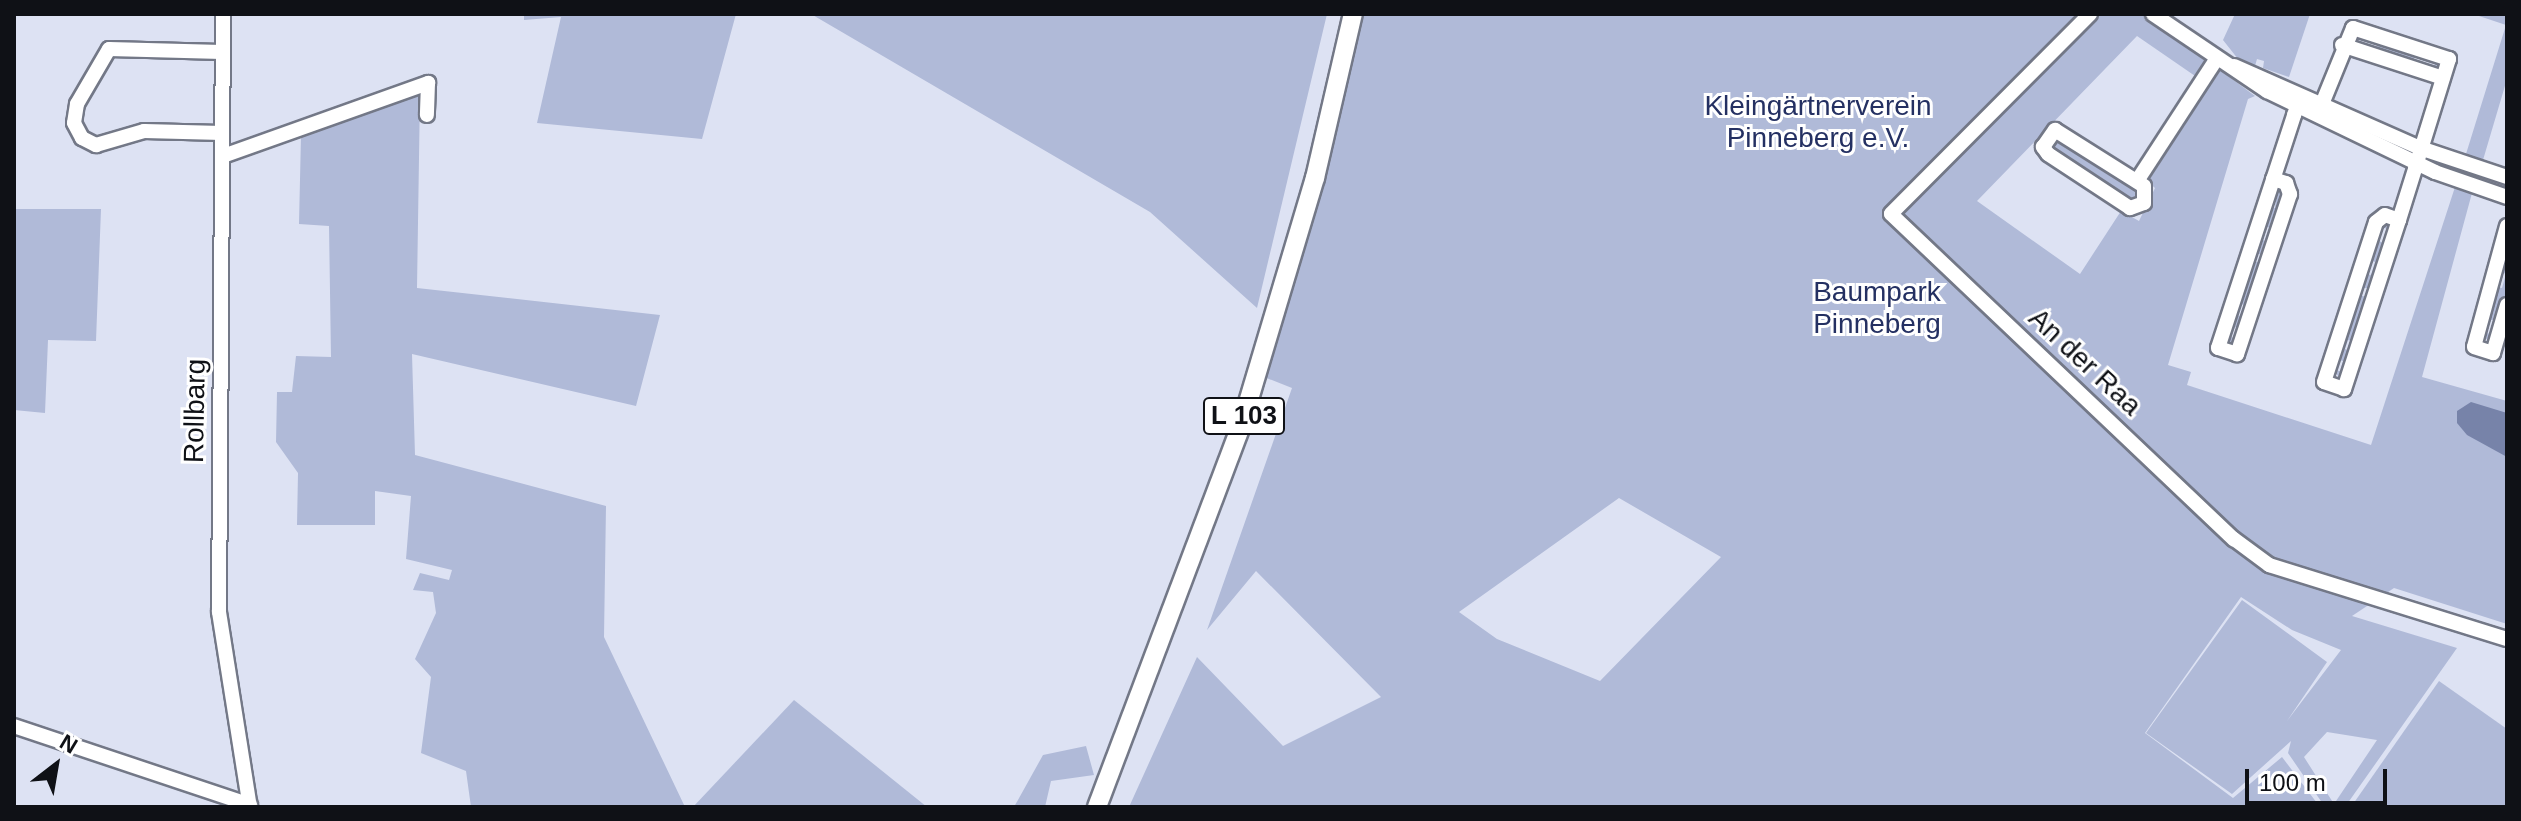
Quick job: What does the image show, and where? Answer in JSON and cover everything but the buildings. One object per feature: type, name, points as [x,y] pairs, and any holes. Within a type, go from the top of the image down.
[{"type":"main road","name":"L 103","points":[[1097,807],[1183,589],[1258,372],[1315,178],[1353,14]]},
{"type":"street","name":"Rollbarg","points":[[223,14],[219,612],[250,806]]},
{"type":"street","name":"An der Raa","points":[[2090,14],[1891,214],[2234,539],[2269,565],[2507,639]]},
{"type":"street","points":[[2153,14],[2216,60],[2507,197]]},
{"type":"street","points":[[2273,179],[2286,183],[2290,194],[2237,354],[2218,348],[2273,179],[2308,105],[2353,28],[2449,59],[2399,220],[2344,389],[2324,382],[2376,222],[2385,215],[2399,220]]},
{"type":"street","points":[[222,52],[109,49],[77,104],[74,123],[82,138],[96,145],[110,145],[144,131],[222,133]]},
{"type":"street","points":[[2137,181],[2216,60]]},
{"type":"street","points":[[223,156],[428,83],[427,115]]},
{"type":"street","points":[[2061,131],[2137,181],[2147,194],[2144,203],[2130,208],[2048,154],[2043,147],[2046,137],[2061,131]]},
{"type":"street","points":[[2418,155],[2507,177]]},
{"type":"street","points":[[2507,226],[2502,260],[2474,347],[2493,353],[2507,305]]},
{"type":"street","points":[[2249,254],[2268,260]]},
{"type":"street","points":[[2355,288],[2374,295]]},
{"type":"street","points":[[14,726],[250,806]]},
{"type":"green space","points":[[524,14],[736,14],[702,139],[537,123],[561,17],[524,20]]},
{"type":"green space","points":[[811,14],[1327,14],[1257,308],[1150,212]]},
{"type":"green space","points":[[1358,14],[2144,14],[2206,58],[2198,78],[2137,36],[1977,201],[2080,274],[2121,211],[2139,221],[2155,188],[2145,179],[2216,67],[2255,96],[2248,99],[2168,365],[2191,372],[2187,385],[2371,445],[2455,187],[2472,193],[2422,377],[2507,401],[2507,624],[2394,588],[2352,616],[2457,648],[2345,807],[2325,807],[2288,753],[2291,741],[2232,794],[2146,733],[2242,600],[2327,662],[2287,721],[2341,650],[2292,630],[2241,597],[2145,733],[2233,798],[2282,757],[2320,807],[1129,807],[1197,657],[1283,746],[1381,697],[1256,571],[1207,630],[1292,388],[1264,377],[1321,182]],"holes":[[[1619,498],[1721,557],[1600,681],[1497,639],[1459,612]],[[2327,732],[2377,740],[2334,804],[2304,757]]]},
{"type":"green space","points":[[2235,14],[2310,14],[2289,77],[2263,68],[2264,61],[2257,59],[2255,66],[2238,59],[2223,40]]},
{"type":"green space","points":[[2473,14],[2507,14],[2507,79],[2483,160],[2466,154],[2506,25]]},
{"type":"green space","points":[[2358,34],[2356,41],[2377,47],[2379,41],[2415,53],[2414,59],[2434,66],[2437,60],[2441,65],[2438,71],[2353,45]]},
{"type":"green space","points":[[420,93],[417,288],[660,315],[636,406],[412,354],[415,455],[606,506],[604,637],[685,807],[471,807],[466,771],[421,753],[431,677],[415,659],[436,613],[433,592],[413,590],[420,573],[449,580],[452,570],[406,559],[411,496],[375,491],[375,525],[297,525],[298,473],[276,442],[277,392],[292,392],[296,356],[331,357],[329,226],[299,224],[301,135]]},
{"type":"green space","points":[[2054,136],[2138,187],[2141,195],[2131,204],[2052,152]]},
{"type":"green space","points":[[2277,187],[2286,190],[2275,229],[2267,227],[2263,240],[2270,243],[2261,255],[2254,251],[2267,206],[2275,208]]},
{"type":"green space","points":[[14,209],[101,209],[96,341],[48,340],[45,413],[14,410]]},
{"type":"green space","points":[[2388,222],[2390,229],[2383,228],[2379,241],[2387,245],[2371,288],[2363,288],[2363,273],[2371,275],[2375,262],[2368,259],[2378,225]]},
{"type":"green space","points":[[2252,260],[2262,264],[2242,329],[2235,327],[2231,337],[2237,339],[2232,343],[2226,339],[2232,314],[2240,316],[2244,305],[2236,302]]},
{"type":"green space","points":[[2507,267],[2507,290],[2499,320],[2490,320],[2487,333],[2493,335],[2485,340],[2494,286],[2502,288],[2506,274],[2500,271]]},
{"type":"green space","points":[[2358,294],[2368,298],[2355,342],[2348,340],[2345,349],[2352,352],[2340,378],[2333,370],[2340,371],[2343,361],[2335,359]]},
{"type":"green space","points":[[2439,681],[2507,729],[2507,807],[2351,807]]},
{"type":"green space","points":[[794,700],[927,807],[693,807]]},
{"type":"green space","points":[[1086,746],[1094,775],[1051,781],[1045,807],[1014,807],[1043,755]]},
{"type":"shaded area","points":[[2471,402],[2507,413],[2507,457],[2467,435],[2457,423],[2457,411]]},
{"type":"park label","name":"Kleingärtnerverein Pinneberg e.V.","points":[[1818,122]]},
{"type":"park label","name":"Baumpark Pinneberg","points":[[1877,308]]}]
